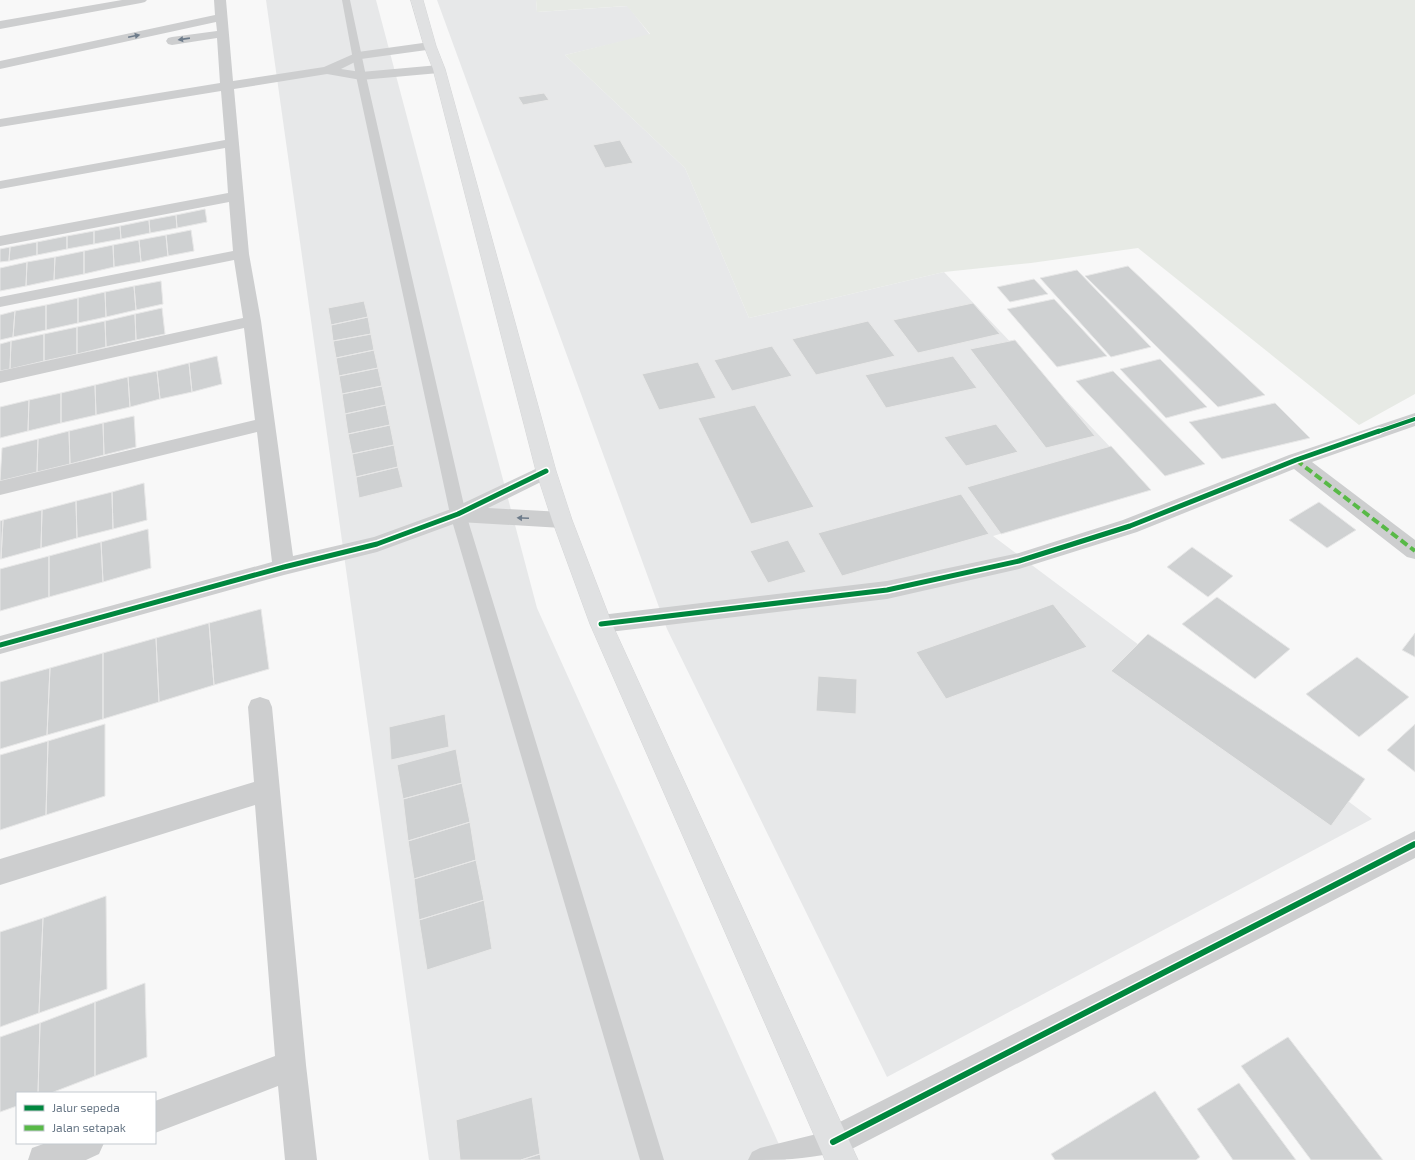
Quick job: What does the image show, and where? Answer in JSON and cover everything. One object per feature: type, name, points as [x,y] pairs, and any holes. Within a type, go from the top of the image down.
[{"type":"main road","points":[[417,0],[430,46],[439,69],[546,471],[562,520],[601,624],[838,1151]]},
{"type":"street","points":[[0,25],[141,0]]},
{"type":"street","points":[[220,0],[241,254],[252,321],[284,567]]},
{"type":"street","points":[[0,65],[221,17]]},
{"type":"street","points":[[0,65],[223,34]]},
{"type":"street","points":[[0,123],[327,70],[358,56],[430,46]]},
{"type":"street","points":[[327,70],[361,76],[439,69]]},
{"type":"street","points":[[0,185],[232,143]]},
{"type":"street","points":[[0,241],[237,196]]},
{"type":"street","points":[[0,302],[241,254]]},
{"type":"street","points":[[0,377],[252,321]]},
{"type":"street","points":[[601,624],[887,590],[1019,561],[1130,526],[1296,460],[1415,420]]},
{"type":"street","points":[[0,488],[265,424]]},
{"type":"street","points":[[1296,460],[1415,551]]},
{"type":"street","points":[[0,645],[284,567],[377,544],[458,514],[546,471]]},
{"type":"street","points":[[458,514],[562,520]]},
{"type":"street","points":[[260,708],[291,1065],[301,1160]]},
{"type":"street","points":[[0,872],[268,790]]},
{"type":"street","points":[[838,1151],[1415,844]]},
{"type":"street","points":[[156,1117],[291,1065]]},
{"type":"street","points":[[44,1160],[85,1144]]},
{"type":"lane","points":[[346,0],[361,76],[458,514],[652,1160]]},
{"type":"lane","points":[[760,1160],[838,1151]]},
{"type":"shaded area","points":[[266,0],[376,0],[537,608],[786,1160],[429,1160]]},
{"type":"shaded area","points":[[437,0],[536,0],[537,12],[628,6],[650,35],[565,55],[685,168],[749,318],[944,272],[1151,490],[993,536],[1372,819],[887,1077],[667,629]]},
{"type":"shaded area","points":[[536,0],[1415,0],[1415,394],[1359,425],[1138,248],[1031,263],[944,272],[749,318],[685,168],[565,55],[650,34],[627,6],[537,12]]},
{"type":"building","points":[[544,93],[549,100],[523,105],[518,97]]},
{"type":"building","points":[[620,140],[633,163],[605,168],[593,145]]},
{"type":"building","points":[[205,209],[207,222],[177,228],[176,215]]},
{"type":"building","points":[[176,215],[177,228],[150,233],[149,220]]},
{"type":"building","points":[[149,220],[150,233],[121,239],[120,226]]},
{"type":"building","points":[[120,226],[121,239],[94,244],[94,231]]},
{"type":"building","points":[[191,230],[194,251],[168,256],[166,235]]},
{"type":"building","points":[[94,231],[94,244],[67,249],[67,236]]},
{"type":"building","points":[[166,235],[168,256],[141,262],[139,240]]},
{"type":"building","points":[[67,236],[67,249],[37,255],[37,242]]},
{"type":"building","points":[[139,240],[141,262],[114,267],[113,245]]},
{"type":"building","points":[[37,242],[37,255],[9,261],[10,247]]},
{"type":"building","points":[[113,245],[114,267],[84,274],[84,251]]},
{"type":"building","points":[[10,247],[9,261],[0,262],[0,249]]},
{"type":"building","points":[[84,251],[84,274],[54,280],[55,257]]},
{"type":"building","points":[[55,257],[54,280],[26,286],[27,262]]},
{"type":"building","points":[[27,262],[26,286],[0,291],[0,268]]},
{"type":"building","points":[[1128,266],[1265,395],[1218,407],[1085,276]]},
{"type":"building","points":[[1077,270],[1151,347],[1111,357],[1040,278]]},
{"type":"building","points":[[1034,279],[1048,294],[1010,302],[997,287]]},
{"type":"building","points":[[161,281],[163,304],[136,310],[134,286]]},
{"type":"building","points":[[134,286],[136,310],[106,317],[105,292]]},
{"type":"building","points":[[105,292],[106,317],[78,323],[78,298]]},
{"type":"building","points":[[78,298],[78,323],[46,330],[46,305]]},
{"type":"building","points":[[1054,299],[1107,356],[1057,367],[1007,309]]},
{"type":"building","points":[[364,301],[368,317],[331,325],[328,308]]},
{"type":"building","points":[[973,303],[1000,334],[918,353],[893,320]]},
{"type":"building","points":[[46,305],[46,330],[13,337],[15,311]]},
{"type":"building","points":[[162,308],[165,334],[136,340],[135,314]]},
{"type":"building","points":[[15,311],[13,337],[0,340],[0,315]]},
{"type":"building","points":[[135,314],[136,340],[106,347],[105,321]]},
{"type":"building","points":[[368,317],[371,334],[333,341],[331,325]]},
{"type":"building","points":[[105,321],[106,347],[77,354],[77,327]]},
{"type":"building","points":[[868,321],[895,356],[816,375],[792,339]]},
{"type":"building","points":[[77,327],[77,354],[44,361],[44,334]]},
{"type":"building","points":[[44,334],[44,361],[10,369],[11,341]]},
{"type":"building","points":[[371,334],[374,350],[336,358],[333,341]]},
{"type":"building","points":[[1015,340],[1095,436],[1046,448],[970,349]]},
{"type":"building","points":[[11,341],[10,369],[0,371],[0,344]]},
{"type":"building","points":[[772,346],[792,376],[732,391],[714,360]]},
{"type":"building","points":[[374,350],[378,368],[339,376],[336,358]]},
{"type":"building","points":[[217,356],[222,384],[192,392],[189,363]]},
{"type":"building","points":[[953,356],[977,388],[886,408],[865,375]]},
{"type":"building","points":[[1160,359],[1207,407],[1166,418],[1120,369]]},
{"type":"building","points":[[698,362],[716,398],[659,410],[642,374]]},
{"type":"building","points":[[189,363],[192,392],[160,399],[157,371]]},
{"type":"building","points":[[378,368],[382,386],[342,394],[339,376]]},
{"type":"building","points":[[157,371],[160,399],[130,407],[128,377]]},
{"type":"building","points":[[1113,371],[1205,464],[1165,476],[1076,381]]},
{"type":"building","points":[[128,377],[130,407],[96,415],[95,385]]},
{"type":"building","points":[[95,385],[96,415],[61,423],[61,393]]},
{"type":"building","points":[[382,386],[386,405],[345,414],[342,394]]},
{"type":"building","points":[[61,393],[61,423],[28,431],[29,400]]},
{"type":"building","points":[[29,400],[28,431],[0,438],[0,407]]},
{"type":"building","points":[[1275,403],[1310,438],[1222,459],[1189,422]]},
{"type":"building","points":[[386,405],[390,425],[348,434],[345,414]]},
{"type":"building","points":[[755,405],[814,507],[751,524],[698,418]]},
{"type":"building","points":[[134,416],[136,447],[104,455],[103,423]]},
{"type":"building","points":[[103,423],[104,455],[70,464],[69,431]]},
{"type":"building","points":[[996,424],[1018,452],[966,466],[944,437]]},
{"type":"building","points":[[390,425],[394,445],[352,454],[348,434]]},
{"type":"building","points":[[69,431],[70,464],[37,472],[38,439]]},
{"type":"building","points":[[38,439],[37,472],[0,481],[2,448]]},
{"type":"building","points":[[394,445],[398,467],[356,477],[352,454]]},
{"type":"building","points":[[1111,446],[1151,490],[1001,534],[967,487]]},
{"type":"building","points":[[398,467],[403,487],[359,498],[356,477]]},
{"type":"building","points":[[144,483],[147,520],[113,529],[112,492]]},
{"type":"building","points":[[112,492],[113,529],[77,538],[76,501]]},
{"type":"building","points":[[961,494],[989,534],[842,576],[818,533]]},
{"type":"building","points":[[76,501],[77,538],[41,548],[42,510]]},
{"type":"building","points":[[1319,502],[1356,530],[1327,548],[1289,520]]},
{"type":"building","points":[[42,510],[41,548],[1,559],[3,520]]},
{"type":"building","points":[[3,520],[1,559],[0,559],[0,521]]},
{"type":"building","points":[[148,529],[151,568],[103,582],[101,542]]},
{"type":"building","points":[[788,540],[806,572],[768,583],[750,551]]},
{"type":"building","points":[[101,542],[103,582],[49,597],[49,556]]},
{"type":"building","points":[[1192,547],[1233,576],[1208,597],[1167,567]]},
{"type":"building","points":[[49,556],[49,597],[0,611],[0,569]]},
{"type":"building","points":[[1217,597],[1290,649],[1255,679],[1182,624]]},
{"type":"building","points":[[1053,604],[1087,647],[946,699],[916,652]]},
{"type":"building","points":[[261,609],[269,669],[214,685],[209,623]]},
{"type":"building","points":[[209,623],[214,685],[159,702],[156,638]]},
{"type":"building","points":[[1415,633],[1415,657],[1402,650]]},
{"type":"building","points":[[1148,634],[1365,779],[1331,826],[1111,671]]},
{"type":"building","points":[[156,638],[159,702],[103,719],[103,653]]},
{"type":"building","points":[[103,653],[103,719],[47,735],[50,668]]},
{"type":"building","points":[[1357,657],[1409,697],[1359,737],[1306,694]]},
{"type":"building","points":[[50,668],[47,735],[0,749],[0,682]]},
{"type":"building","points":[[818,676],[857,679],[856,714],[816,711]]},
{"type":"building","points":[[445,714],[449,747],[391,760],[389,727]]},
{"type":"building","points":[[105,724],[105,796],[46,815],[48,741]]},
{"type":"building","points":[[1415,724],[1415,772],[1387,750]]},
{"type":"building","points":[[48,741],[46,815],[0,830],[0,755]]},
{"type":"building","points":[[456,749],[462,783],[403,799],[397,765]]},
{"type":"building","points":[[462,783],[470,822],[408,841],[403,799]]},
{"type":"building","points":[[470,822],[476,860],[414,879],[408,841]]},
{"type":"building","points":[[476,860],[484,900],[419,920],[414,879]]},
{"type":"building","points":[[106,896],[107,989],[39,1013],[43,918]]},
{"type":"building","points":[[484,900],[492,949],[427,970],[419,920]]},
{"type":"building","points":[[43,918],[39,1013],[0,1027],[0,932]]},
{"type":"building","points":[[145,983],[147,1057],[95,1076],[95,1002]]},
{"type":"building","points":[[95,1002],[95,1076],[54,1092],[38,1092],[40,1023]]},
{"type":"building","points":[[40,1023],[38,1092],[16,1092],[16,1106],[0,1112],[0,1037]]},
{"type":"building","points":[[1288,1037],[1383,1160],[1311,1160],[1241,1066]]},
{"type":"building","points":[[1239,1083],[1296,1160],[1233,1160],[1197,1109]]},
{"type":"building","points":[[1155,1091],[1200,1157],[1196,1160],[1055,1160],[1051,1154]]},
{"type":"building","points":[[532,1097],[540,1154],[521,1160],[460,1160],[456,1120]]},
{"type":"building","points":[[540,1154],[541,1160],[521,1160]]},
{"type":"marked path","points":[[1296,460],[1415,551]]},
{"type":"cycle path","points":[[601,624],[887,590],[1019,561],[1130,526],[1296,460],[1415,419]]},
{"type":"cycle path","points":[[0,645],[284,567],[377,544],[458,514],[546,471]]},
{"type":"cycle path","points":[[833,1142],[1415,844]]}]
